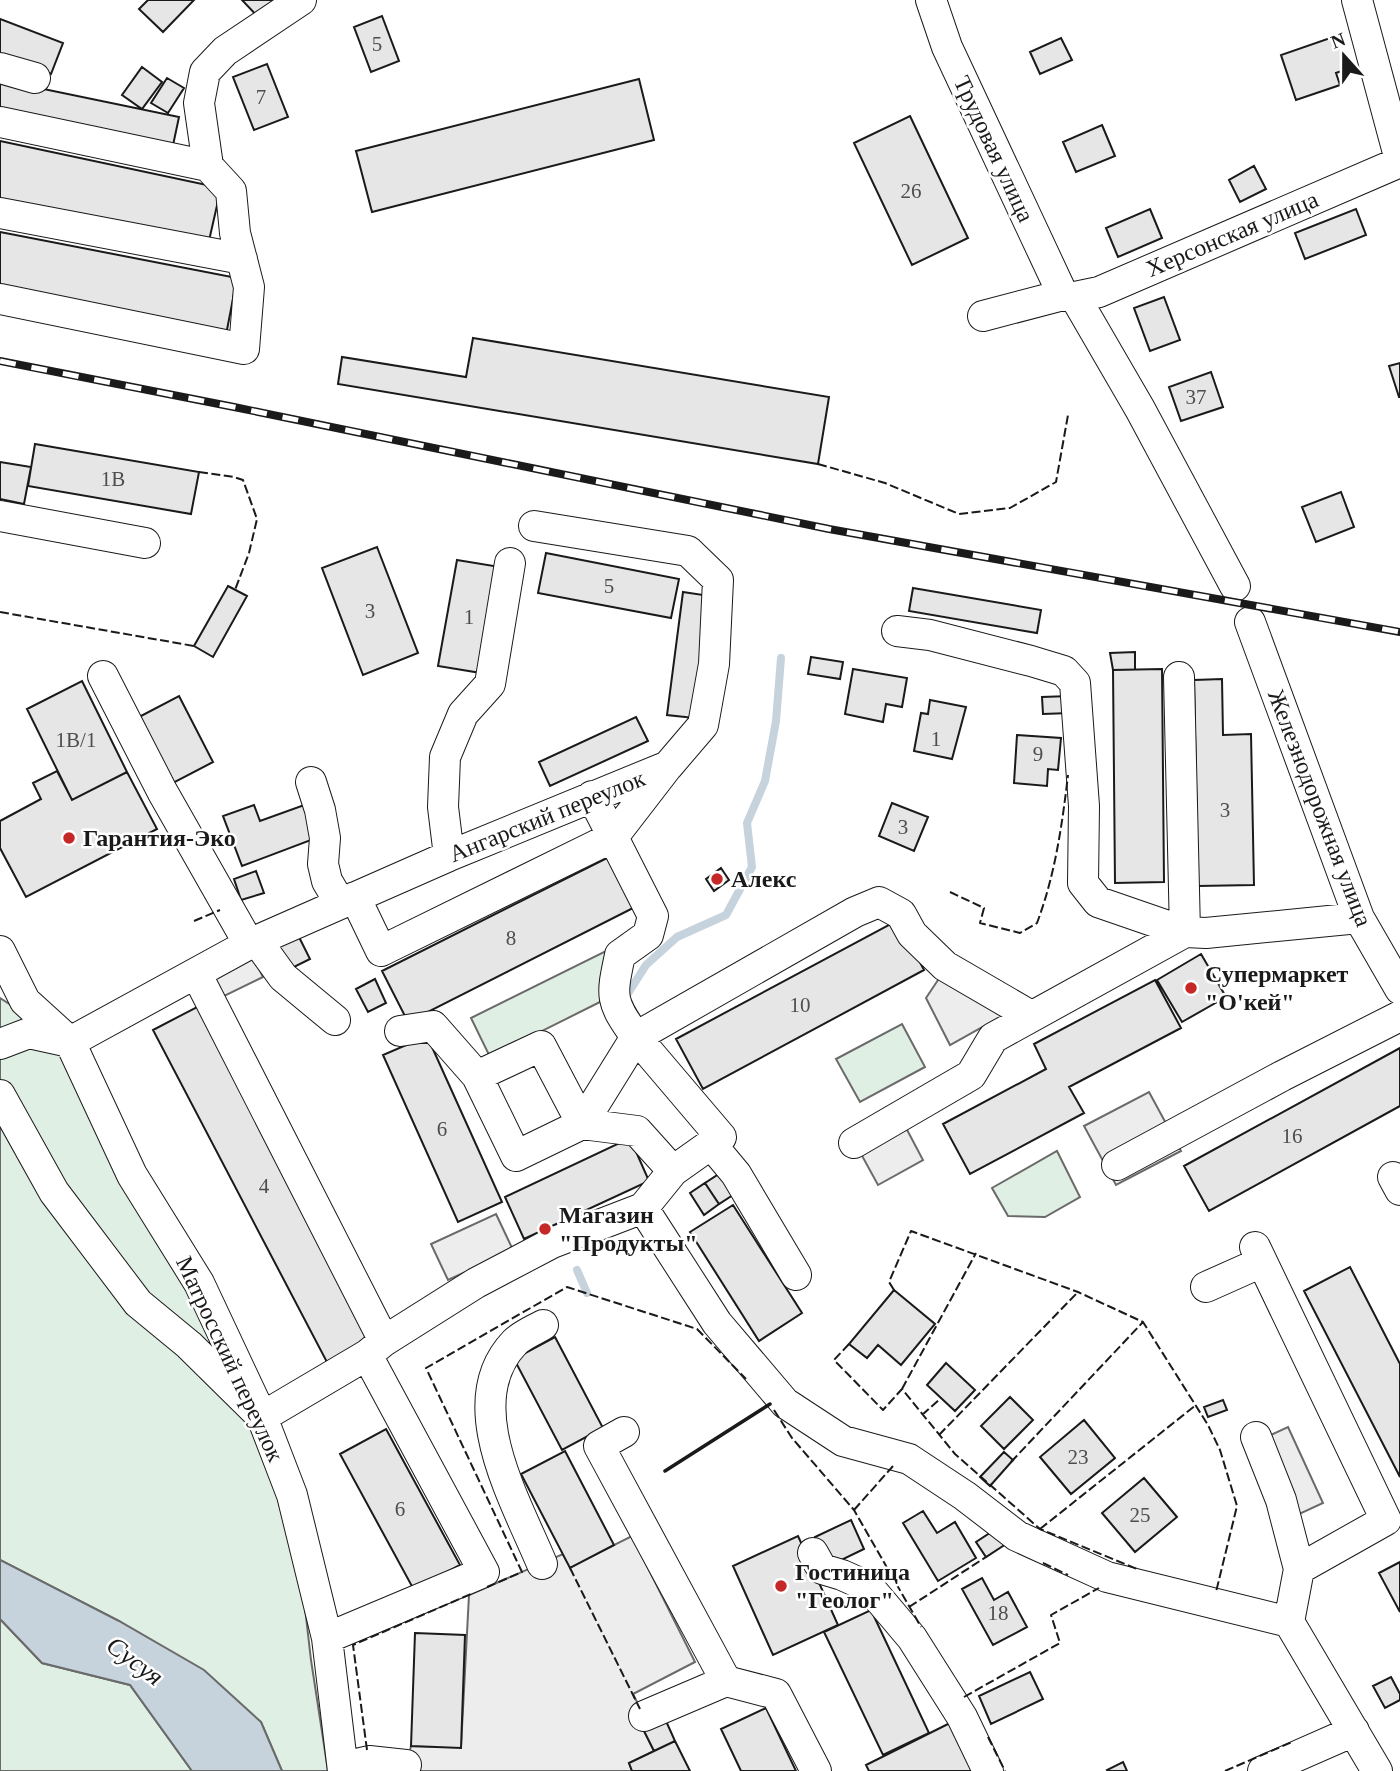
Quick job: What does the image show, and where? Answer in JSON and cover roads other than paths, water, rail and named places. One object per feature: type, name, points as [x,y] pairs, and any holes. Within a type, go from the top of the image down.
[{"type":"street","points":[[0,299],[244,349],[249,287],[235,233],[231,191],[208,166],[200,103],[205,72],[225,51],[301,0]]},
{"type":"street","name":"Трудовая улица","points":[[930,0],[947,47],[1069,296],[1140,409],[1235,586]]},
{"type":"street","points":[[1357,0],[1400,161]]},
{"type":"street","points":[[0,68],[35,78]]},
{"type":"street","points":[[0,122],[208,166]]},
{"type":"street","name":"Херсонская улица","points":[[983,316],[1069,296],[1099,292],[1400,161]]},
{"type":"street","points":[[0,214],[242,259]]},
{"type":"street","points":[[0,516],[145,543]]},
{"type":"street","name":"Ангарский переулок","points":[[69,1042],[253,943],[449,856],[668,765],[703,725],[714,664],[718,580],[688,551],[534,526]]},
{"type":"street","points":[[449,856],[443,807],[445,757],[463,714],[490,684],[510,563]]},
{"type":"street","name":"Железнодорожная улица","points":[[1250,622],[1359,918],[1400,989]]},
{"type":"street","points":[[897,631],[930,635],[1064,671],[1074,683],[1084,806],[1083,883],[1098,902],[1185,932],[1206,933],[1359,918]]},
{"type":"street","points":[[103,676],[162,791],[253,943],[284,977],[335,1020]]},
{"type":"street","points":[[1179,677],[1185,932]]},
{"type":"street","points":[[311,782],[325,838],[323,864],[327,881],[348,900],[381,951],[612,837],[668,765]]},
{"type":"street","points":[[0,1095],[54,1192],[138,1303],[190,1345],[262,1417],[476,1283],[528,1255],[642,1208],[673,1171],[721,1137],[617,1012],[612,993],[620,955],[648,935],[653,916],[593,796]]},
{"type":"street","points":[[400,1031],[433,1026],[477,1076],[516,1156],[582,1124],[636,1037],[855,912],[879,902],[901,914],[912,934],[944,966],[1031,1016]]},
{"type":"street","points":[[854,1143],[971,1075],[993,1038],[1185,932]]},
{"type":"street","name":"Матросский переулок","points":[[0,951],[25,1001],[69,1042],[132,1175],[199,1283],[262,1417],[292,1496],[327,1638],[343,1769]]},
{"type":"street","points":[[196,973],[484,1572],[327,1638]]},
{"type":"street","points":[[1117,1165],[1400,1016]]},
{"type":"street","points":[[0,1044],[29,1033],[69,1042]]},
{"type":"street","points":[[477,1076],[541,1046],[582,1124]]},
{"type":"street","points":[[582,1124],[637,1131],[673,1171]]},
{"type":"street","points":[[711,1144],[736,1174],[796,1275]]},
{"type":"street","points":[[642,1208],[717,1324],[785,1403],[843,1441],[909,1459],[965,1496],[1017,1536],[1107,1577],[1231,1614],[1289,1622]]},
{"type":"street","points":[[1206,1287],[1258,1254],[1386,1520],[1299,1569]]},
{"type":"street","points":[[541,1564],[495,1448],[490,1406],[494,1375],[504,1355],[517,1339],[543,1325]]},
{"type":"street","points":[[624,1432],[598,1446],[726,1681]]},
{"type":"street","points":[[1256,1437],[1281,1500],[1299,1569],[1289,1622],[1377,1771]]},
{"type":"street","points":[[813,1553],[822,1569],[869,1587],[912,1638],[962,1717],[988,1771]]},
{"type":"street","points":[[644,1716],[726,1681],[776,1694],[816,1771]]},
{"type":"street","points":[[1263,1771],[1354,1731]]},
{"type":"street","points":[[343,1769],[369,1761],[406,1765]]},
{"type":"water","name":"Сусуя","points":[[0,1560],[119,1621],[204,1670],[261,1722],[282,1771],[192,1771],[130,1685],[42,1663],[0,1619]]},
{"type":"waterway","points":[[625,998],[646,965],[677,937],[726,915],[752,867],[747,823],[765,781],[776,721],[781,658]]},
{"type":"waterway","points":[[577,1270],[587,1293]]},
{"type":"railway","points":[[0,361],[829,529],[1400,632]]},
{"type":"place","name":"Гарантия-Эко","points":[[69,838]]},
{"type":"place","name":"Алекс","points":[[717,879]]},
{"type":"place","name":"Супермаркет \"О'кей\"","points":[[1191,988]]},
{"type":"place","name":"Магазин \"Продукты\"","points":[[545,1229]]},
{"type":"place","name":"Гостиница \"Геолог\"","points":[[781,1586]]}]
